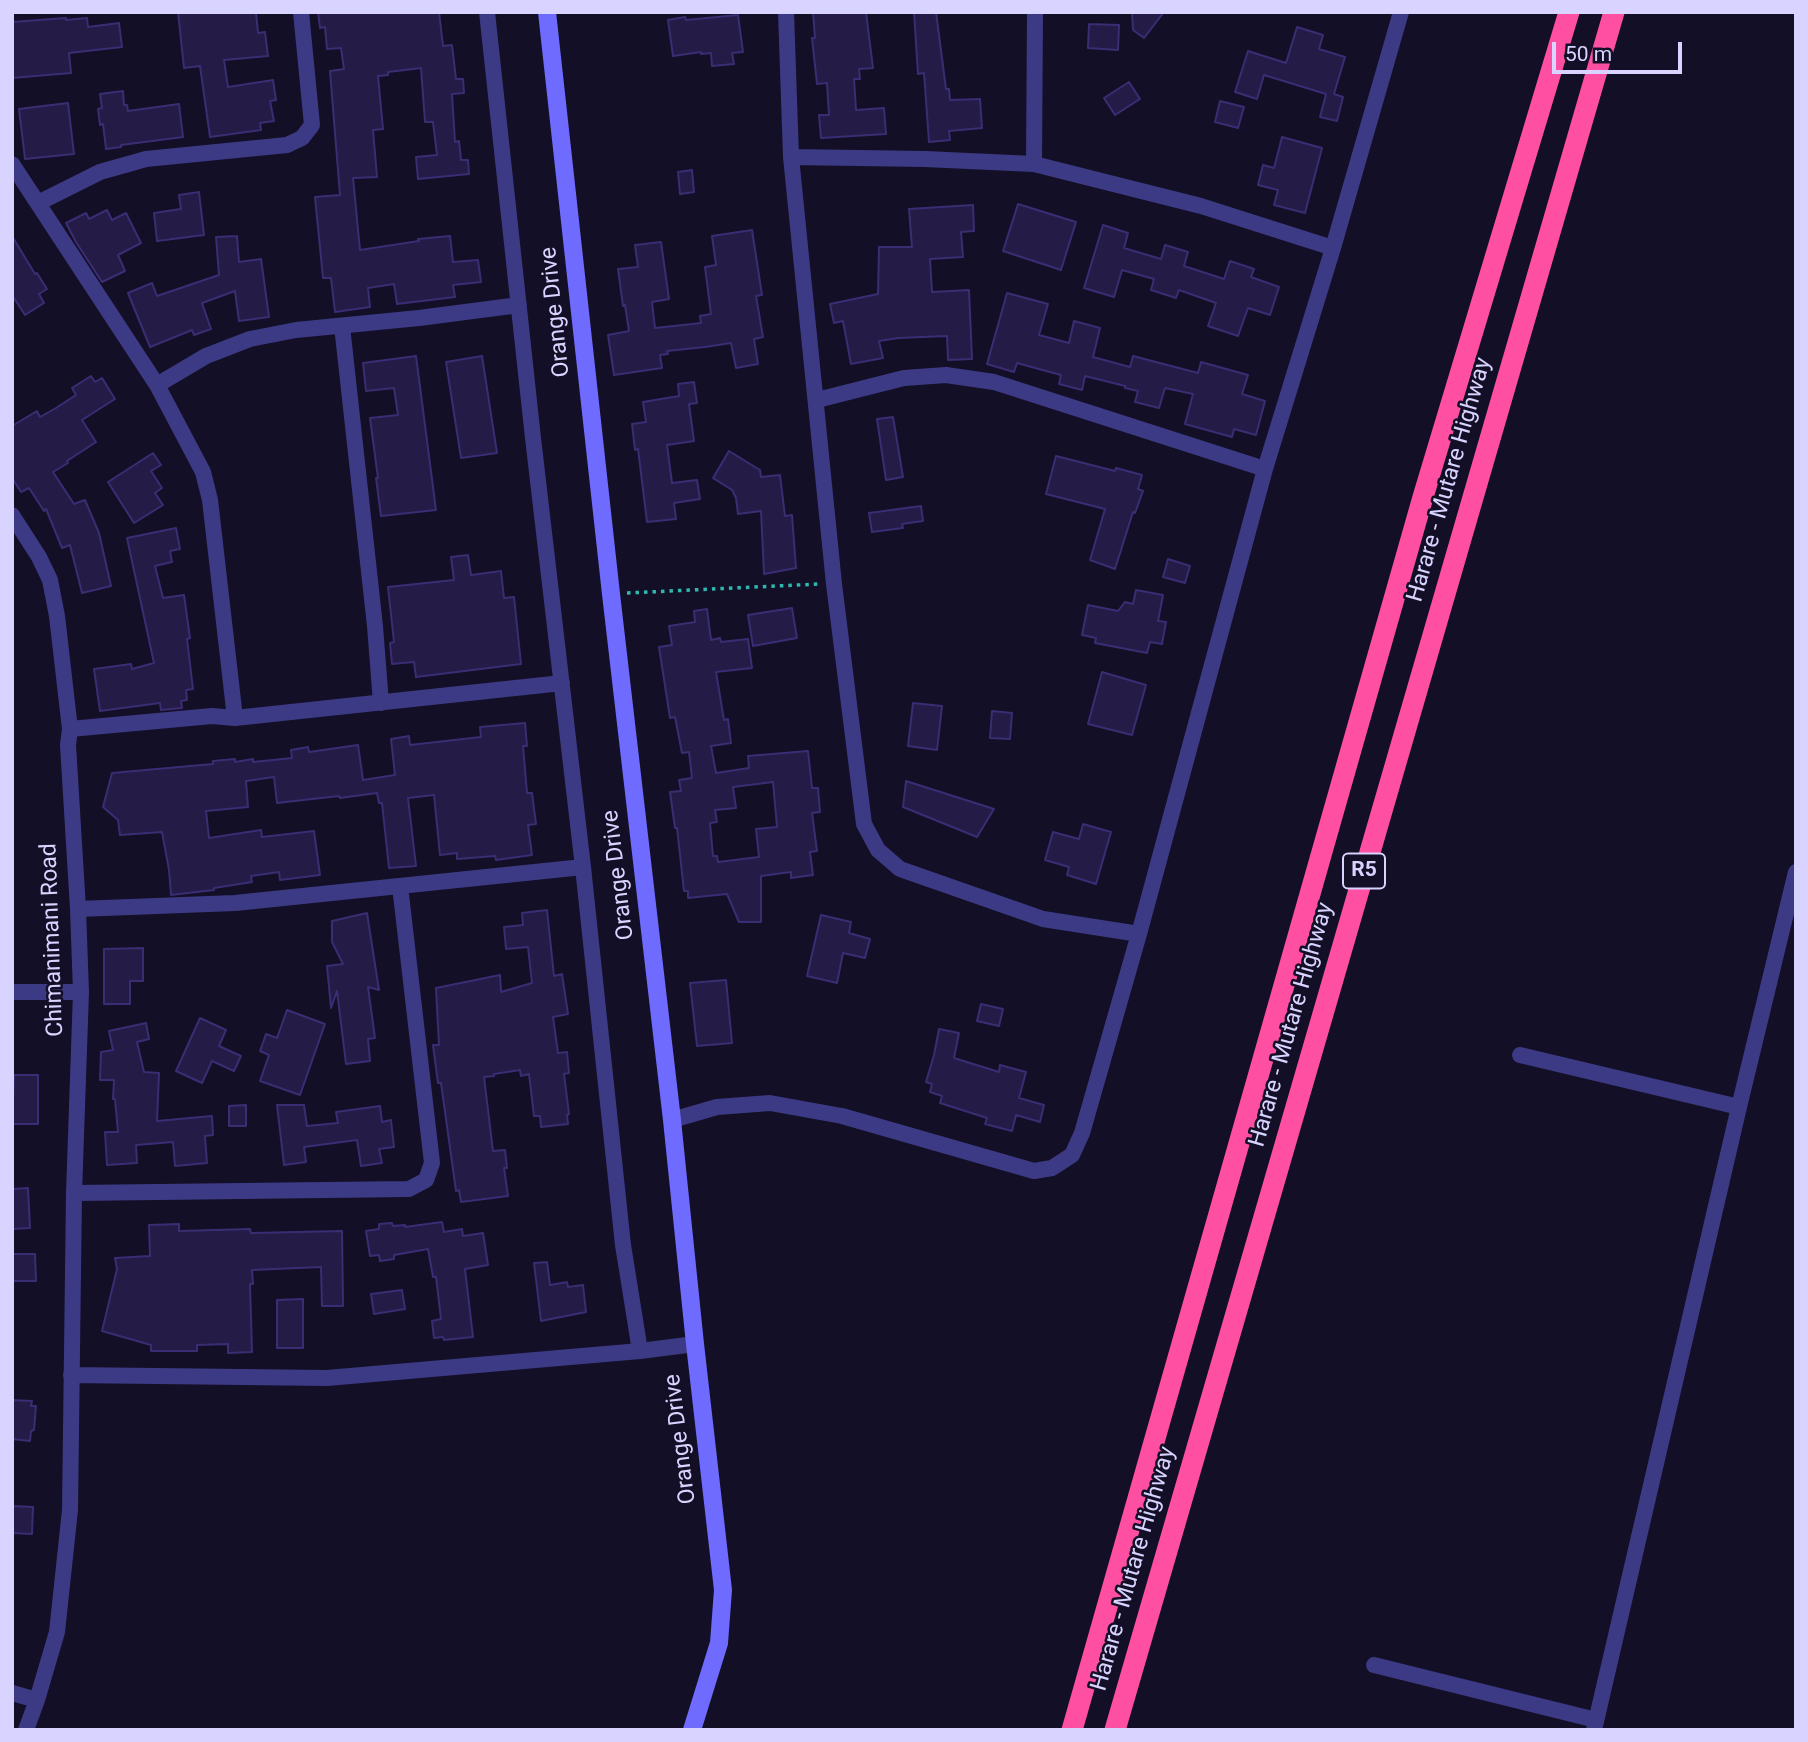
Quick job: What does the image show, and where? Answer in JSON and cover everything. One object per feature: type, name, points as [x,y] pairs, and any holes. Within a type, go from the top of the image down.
[{"type":"highway","name":"Harare - Mutare Highway","points":[[1072,1730],[1416,523],[1569,12]]},
{"type":"highway","name":"Harare - Mutare Highway","points":[[1115,1730],[1614,12]]},
{"type":"street","points":[[38,203],[100,172],[146,159],[287,145],[302,138],[312,125],[301,12]]},
{"type":"street","points":[[487,12],[623,1245],[640,1351]]},
{"type":"street","name":"Orange Drive","points":[[547,12],[723,1590],[719,1643],[692,1730]]},
{"type":"street","points":[[786,12],[791,157],[834,584],[864,824],[878,850],[900,869],[1042,919],[1139,934]]},
{"type":"street","points":[[1034,164],[1035,12]]},
{"type":"street","points":[[672,1119],[717,1107],[770,1103],[842,1116],[1034,1171],[1052,1168],[1072,1155],[1082,1133],[1139,934],[1265,469],[1333,248],[1401,12]]},
{"type":"street","points":[[791,157],[1034,164],[1201,206],[1333,248]]},
{"type":"street","points":[[12,164],[157,385],[203,472],[210,499],[235,718]]},
{"type":"street","points":[[157,385],[206,356],[250,339],[296,330],[519,305]]},
{"type":"street","points":[[342,326],[381,703]]},
{"type":"street","points":[[817,400],[904,378],[946,375],[994,382],[1265,469]]},
{"type":"street","name":"Chimanimani Road","points":[[12,515],[39,557],[50,580],[57,616],[70,729],[68,745],[81,992],[68,1524],[57,1632],[26,1730]]},
{"type":"street","points":[[70,729],[212,716],[235,718],[562,683]]},
{"type":"street","points":[[78,909],[234,903],[583,867]]},
{"type":"street","points":[[1374,1665],[1595,1725],[1796,872]]},
{"type":"street","points":[[74,1193],[409,1189],[426,1180],[432,1163],[400,886]]},
{"type":"street","points":[[12,992],[81,992]]},
{"type":"street","points":[[1520,1055],[1739,1107]]},
{"type":"street","points":[[71,1375],[327,1378],[695,1344]]},
{"type":"street","points":[[12,1693],[37,1700]]},
{"type":"path","points":[[611,594],[834,584]]},
{"type":"building","points":[[178,12],[256,12],[258,33],[265,32],[268,56],[224,60],[228,87],[273,80],[276,100],[270,101],[274,121],[260,123],[261,130],[210,137],[200,66],[184,68]]},
{"type":"building","points":[[318,12],[439,12],[443,46],[452,45],[456,79],[463,79],[464,93],[452,94],[455,142],[459,141],[461,160],[468,160],[469,174],[418,179],[416,157],[437,155],[433,122],[425,122],[421,68],[388,72],[388,75],[378,76],[383,129],[373,130],[377,177],[353,178],[360,250],[450,236],[453,262],[478,260],[481,282],[453,285],[455,297],[397,304],[394,284],[368,288],[370,307],[335,312],[331,278],[323,278],[315,197],[340,195],[330,71],[344,69],[341,48],[327,49],[325,27],[320,28]]},
{"type":"building","points":[[813,12],[866,12],[873,68],[859,69],[860,79],[854,79],[856,110],[884,108],[886,134],[821,138],[819,115],[829,115],[827,83],[817,84],[812,38],[815,38]]},
{"type":"building","points":[[914,12],[936,12],[946,89],[949,89],[950,100],[980,99],[982,128],[949,131],[950,140],[929,142],[924,73],[918,74]]},
{"type":"building","points":[[1132,12],[1164,12],[1144,38],[1133,30]]},
{"type":"building","points":[[738,15],[743,52],[732,53],[734,64],[712,66],[711,53],[673,56],[668,20]]},
{"type":"building","points":[[87,18],[88,27],[119,23],[122,47],[69,53],[71,73],[12,78],[12,22]]},
{"type":"building","points":[[1089,24],[1119,25],[1118,50],[1088,48]]},
{"type":"building","points":[[1297,27],[1323,35],[1319,49],[1345,57],[1334,94],[1343,97],[1337,121],[1320,117],[1326,94],[1264,75],[1257,99],[1235,92],[1248,51],[1286,63]]},
{"type":"building","points":[[1129,82],[1140,99],[1115,115],[1104,98]]},
{"type":"building","points":[[123,91],[124,105],[127,105],[128,111],[179,104],[183,137],[106,149],[98,109],[102,108],[100,94]]},
{"type":"building","points":[[1220,101],[1244,107],[1238,128],[1215,122]]},
{"type":"building","points":[[68,103],[74,154],[25,159],[19,109]]},
{"type":"building","points":[[1282,137],[1322,148],[1305,213],[1274,205],[1278,190],[1258,185],[1263,165],[1274,168]]},
{"type":"building","points":[[692,170],[694,192],[680,194],[678,172]]},
{"type":"building","points":[[199,192],[204,235],[157,241],[154,213],[181,209],[179,195]]},
{"type":"building","points":[[1018,204],[1076,222],[1061,270],[1003,251]]},
{"type":"building","points":[[973,205],[974,231],[961,232],[963,257],[930,259],[932,292],[969,290],[972,359],[948,360],[947,336],[898,338],[879,341],[883,358],[851,364],[843,321],[834,323],[830,304],[878,294],[879,247],[912,247],[909,209]]},
{"type":"building","points":[[107,210],[112,220],[126,213],[141,243],[118,255],[125,271],[102,282],[66,223],[86,213],[89,219]]},
{"type":"building","points":[[1103,225],[1128,233],[1124,248],[1161,259],[1165,245],[1188,252],[1184,266],[1224,279],[1230,261],[1254,269],[1251,277],[1279,287],[1270,315],[1248,308],[1238,336],[1208,326],[1216,303],[1179,290],[1176,298],[1151,290],[1154,279],[1122,270],[1114,297],[1084,288]]},
{"type":"building","points":[[752,230],[762,295],[756,296],[763,337],[754,339],[758,364],[736,368],[731,343],[667,351],[668,354],[660,355],[662,368],[614,375],[608,335],[629,331],[618,269],[638,267],[635,245],[661,242],[669,299],[652,302],[655,328],[701,323],[700,316],[711,314],[705,267],[716,265],[712,236]]},
{"type":"building","points":[[12,236],[47,289],[39,294],[44,303],[25,315],[12,295]]},
{"type":"building","points":[[237,236],[239,262],[261,259],[269,317],[239,321],[235,291],[202,303],[211,329],[194,335],[192,330],[150,347],[128,293],[152,283],[157,296],[219,275],[216,237]]},
{"type":"building","points":[[1007,293],[1048,304],[1039,335],[1069,343],[1074,321],[1100,328],[1093,357],[1130,367],[1133,356],[1198,373],[1201,362],[1248,375],[1242,394],[1265,401],[1256,435],[1234,429],[1232,437],[1185,424],[1193,394],[1165,388],[1159,408],[1135,402],[1138,391],[1125,386],[1085,376],[1082,390],[1059,384],[1061,375],[1017,363],[1014,372],[987,364]]},
{"type":"building","points":[[416,356],[436,510],[381,516],[370,418],[398,415],[394,388],[366,391],[363,363]]},
{"type":"building","points":[[482,356],[497,453],[461,458],[446,362]]},
{"type":"building","points":[[91,376],[95,382],[102,378],[115,399],[82,420],[96,442],[53,472],[74,504],[85,500],[99,533],[111,586],[82,593],[70,545],[62,548],[46,509],[44,511],[29,488],[21,492],[12,478],[12,426],[37,411],[40,417],[56,408],[76,395],[72,388]]},
{"type":"building","points":[[694,382],[697,403],[689,404],[694,441],[667,445],[672,483],[697,480],[700,499],[674,503],[676,519],[647,522],[638,449],[635,450],[632,424],[646,422],[643,402],[679,396],[678,384]]},
{"type":"building","points":[[893,417],[903,477],[886,480],[877,419]]},
{"type":"building","points":[[729,451],[760,470],[761,477],[780,475],[785,516],[792,515],[796,568],[764,574],[761,511],[738,514],[732,490],[713,478]]},
{"type":"building","points":[[153,453],[161,465],[151,471],[162,488],[155,493],[163,505],[134,523],[108,482]]},
{"type":"building","points":[[1056,456],[1142,475],[1138,489],[1143,491],[1135,513],[1133,512],[1115,569],[1090,560],[1105,509],[1046,494]]},
{"type":"building","points":[[921,506],[923,521],[902,524],[903,528],[872,532],[869,513]]},
{"type":"building","points":[[176,528],[180,549],[170,551],[172,562],[155,566],[163,598],[184,595],[193,689],[186,690],[187,700],[181,701],[182,708],[161,710],[160,703],[100,711],[94,669],[131,664],[132,669],[154,663],[127,538]]},
{"type":"building","points":[[468,555],[471,575],[501,571],[504,598],[514,597],[521,664],[416,677],[414,662],[392,664],[390,643],[394,642],[388,587],[454,580],[451,557]]},
{"type":"building","points":[[1168,559],[1190,566],[1185,583],[1163,577]]},
{"type":"building","points":[[1136,590],[1163,595],[1158,621],[1166,622],[1162,644],[1150,642],[1147,653],[1095,643],[1096,638],[1082,635],[1088,605],[1118,611],[1125,602],[1133,604]]},
{"type":"building","points":[[792,608],[797,638],[753,646],[748,615]]},
{"type":"building","points":[[707,609],[711,640],[720,638],[721,642],[748,639],[752,668],[716,672],[731,743],[711,746],[716,773],[749,768],[748,756],[808,751],[812,788],[818,788],[820,812],[812,813],[817,851],[810,852],[813,875],[791,878],[791,872],[761,876],[761,922],[739,922],[727,894],[688,898],[688,891],[684,891],[670,792],[681,791],[679,780],[692,778],[689,752],[682,753],[675,717],[670,718],[659,647],[672,645],[669,626],[695,622],[694,611]],"holes":[[[773,782],[777,827],[756,829],[759,857],[718,862],[717,856],[713,856],[710,823],[717,822],[715,810],[736,808],[733,787]]]},
{"type":"building","points":[[1102,672],[1146,685],[1132,735],[1088,724]]},
{"type":"building","points":[[913,703],[942,706],[937,750],[908,746]]},
{"type":"building","points":[[992,711],[1012,713],[1010,739],[990,738]]},
{"type":"building","points":[[525,723],[527,746],[523,746],[527,793],[532,793],[536,824],[528,825],[532,855],[496,860],[495,856],[457,859],[457,853],[440,855],[434,795],[408,798],[416,866],[389,868],[382,803],[379,803],[377,793],[277,803],[274,777],[246,781],[248,807],[206,811],[209,838],[261,830],[262,837],[314,831],[320,875],[280,880],[279,872],[251,876],[252,882],[171,895],[162,832],[120,835],[118,820],[103,807],[112,773],[213,764],[213,761],[235,759],[235,762],[253,759],[253,762],[292,758],[291,750],[308,747],[309,752],[358,745],[363,780],[395,775],[391,739],[409,736],[410,745],[481,737],[480,727]]},
{"type":"building","points":[[906,781],[994,809],[977,837],[903,807]]},
{"type":"building","points":[[1083,824],[1111,832],[1096,884],[1067,875],[1069,867],[1045,860],[1053,832],[1079,839]]},
{"type":"building","points":[[547,910],[554,976],[562,974],[568,1014],[553,1017],[558,1053],[567,1052],[569,1073],[564,1074],[568,1124],[541,1127],[540,1116],[534,1116],[529,1074],[521,1076],[520,1070],[484,1077],[493,1151],[505,1150],[507,1168],[504,1168],[508,1196],[461,1202],[459,1190],[456,1191],[433,1045],[439,1045],[436,988],[500,975],[501,992],[532,983],[528,947],[506,949],[504,927],[523,925],[522,913]]},
{"type":"building","points":[[367,913],[379,990],[368,987],[375,1038],[368,1039],[370,1061],[346,1064],[337,991],[331,1008],[327,966],[343,964],[332,942],[332,921]]},
{"type":"building","points":[[821,915],[851,922],[849,933],[870,939],[865,958],[843,953],[837,983],[807,976]]},
{"type":"building","points":[[143,948],[143,981],[130,981],[130,1004],[104,1004],[104,949]]},
{"type":"building","points":[[726,980],[732,1043],[697,1046],[690,983]]},
{"type":"building","points":[[981,1004],[1003,1009],[999,1026],[977,1021]]},
{"type":"building","points":[[287,1010],[325,1024],[300,1095],[260,1081],[269,1055],[260,1051],[266,1034],[277,1038]]},
{"type":"building","points":[[200,1018],[226,1030],[219,1046],[241,1056],[234,1071],[212,1061],[202,1083],[176,1071]]},
{"type":"building","points":[[146,1023],[149,1039],[137,1042],[144,1072],[159,1073],[157,1121],[212,1116],[213,1135],[205,1136],[207,1163],[175,1166],[173,1142],[136,1145],[137,1163],[107,1165],[105,1132],[118,1132],[113,1099],[114,1080],[100,1080],[101,1052],[113,1050],[109,1031]]},
{"type":"building","points":[[939,1029],[959,1033],[954,1058],[999,1072],[1000,1065],[1026,1072],[1019,1098],[1044,1105],[1040,1122],[1016,1115],[1012,1131],[985,1124],[987,1118],[940,1103],[942,1096],[930,1092],[932,1084],[926,1082]]},
{"type":"building","points":[[14,1075],[38,1075],[38,1124],[12,1124]]},
{"type":"building","points":[[246,1105],[246,1126],[229,1126],[229,1106]]},
{"type":"building","points":[[277,1105],[304,1105],[307,1126],[338,1123],[336,1112],[380,1106],[382,1122],[391,1120],[394,1147],[379,1149],[382,1163],[361,1166],[357,1140],[304,1147],[306,1162],[284,1165]]},
{"type":"building","points":[[28,1188],[30,1228],[12,1229],[12,1189]]},
{"type":"building","points":[[442,1222],[444,1232],[462,1229],[463,1236],[483,1233],[488,1265],[465,1269],[473,1337],[444,1340],[443,1337],[434,1338],[432,1321],[441,1319],[436,1277],[433,1277],[428,1249],[394,1255],[394,1259],[380,1261],[379,1255],[370,1256],[366,1231],[379,1229],[379,1224],[392,1223],[393,1226],[405,1227]]},
{"type":"building","points":[[179,1224],[179,1231],[342,1231],[343,1306],[322,1306],[321,1267],[252,1270],[252,1352],[228,1353],[228,1344],[197,1345],[197,1351],[151,1351],[151,1345],[102,1331],[117,1269],[115,1258],[150,1256],[149,1225]]},
{"type":"building","points":[[12,1254],[35,1254],[36,1281],[12,1281]]},
{"type":"building","points":[[547,1262],[550,1285],[567,1282],[568,1287],[583,1285],[586,1312],[541,1321],[534,1263]]},
{"type":"building","points":[[402,1290],[405,1309],[374,1314],[371,1294]]},
{"type":"building","points":[[303,1299],[303,1348],[277,1348],[277,1300]]},
{"type":"building","points":[[12,1400],[32,1401],[31,1406],[36,1406],[30,1441],[12,1439]]},
{"type":"building","points":[[12,1506],[33,1507],[32,1534],[12,1533]]}]
